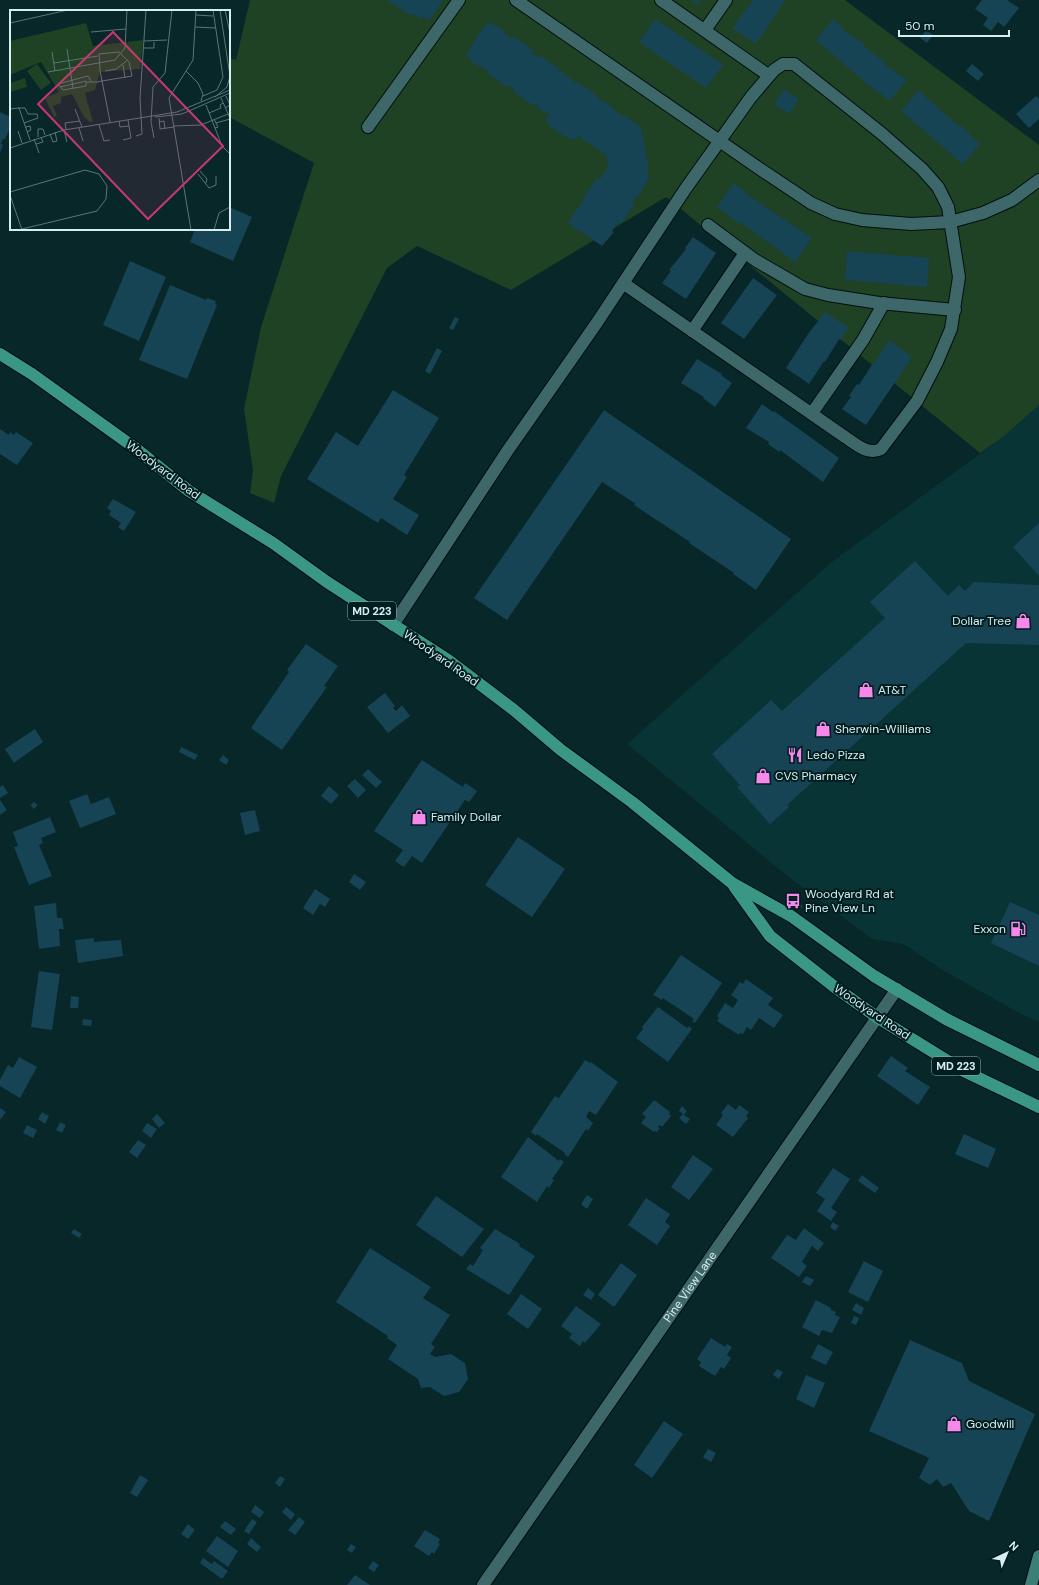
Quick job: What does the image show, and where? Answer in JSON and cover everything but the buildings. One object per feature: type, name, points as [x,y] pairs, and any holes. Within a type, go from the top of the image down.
[{"type":"main road","name":"Woodyard Road","points":[[0,354],[32,374],[134,448],[189,491],[273,543],[301,565],[448,660],[514,710],[561,750],[632,802],[732,883],[791,916],[874,976],[946,1019],[1039,1065]]},
{"type":"main road","name":"Woodyard Road","points":[[732,883],[770,936],[802,962],[878,1018],[964,1071],[1039,1107]]},
{"type":"street","points":[[368,127],[459,0]]},
{"type":"street","points":[[516,0],[720,141],[811,202],[835,214],[862,220],[904,224],[950,222],[983,213],[1012,200],[1039,180]]},
{"type":"street","points":[[662,0],[768,75]]},
{"type":"street","points":[[705,30],[726,0]]},
{"type":"street","points":[[393,625],[508,450],[720,141],[768,75],[783,64],[794,64],[881,133],[922,169],[938,187],[948,207],[959,277],[955,310],[950,329],[940,355],[917,401],[880,449],[875,452],[866,451],[623,283]]},
{"type":"street","points":[[708,225],[745,253],[805,289],[828,295],[884,303],[955,310]]},
{"type":"street","points":[[692,331],[745,253]]},
{"type":"street","points":[[812,413],[863,340],[884,303]]},
{"type":"street","name":"Pine View Lane","points":[[483,1585],[897,989]]},
{"type":"street","points":[[1031,1585],[1039,1556]]},
{"type":"shaded area","points":[[1039,405],[1039,1022],[1019,1013],[941,969],[903,944],[872,939],[786,875],[627,744],[833,561],[1003,437]]},
{"type":"green space","points":[[250,0],[845,0],[1039,145],[1039,405],[1003,437],[980,453],[666,197],[511,290],[417,246],[387,268],[281,476],[274,503],[250,493],[253,471],[244,409],[261,327],[314,163],[230,118],[230,58],[236,60]]},
{"type":"place","name":"Dollar Tree","points":[[1023,621]]},
{"type":"place","name":"AT&T","points":[[866,690]]},
{"type":"place","name":"Sherwin-Williams","points":[[823,729]]},
{"type":"place","name":"Ledo Pizza","points":[[795,755]]},
{"type":"place","name":"CVS Pharmacy","points":[[763,776]]},
{"type":"place","name":"Family Dollar","points":[[419,817]]},
{"type":"place","name":"Woodyard Rd at Pine View Ln","points":[[793,901]]},
{"type":"place","name":"Exxon","points":[[1018,929]]},
{"type":"place","name":"Goodwill","points":[[954,1424]]}]
